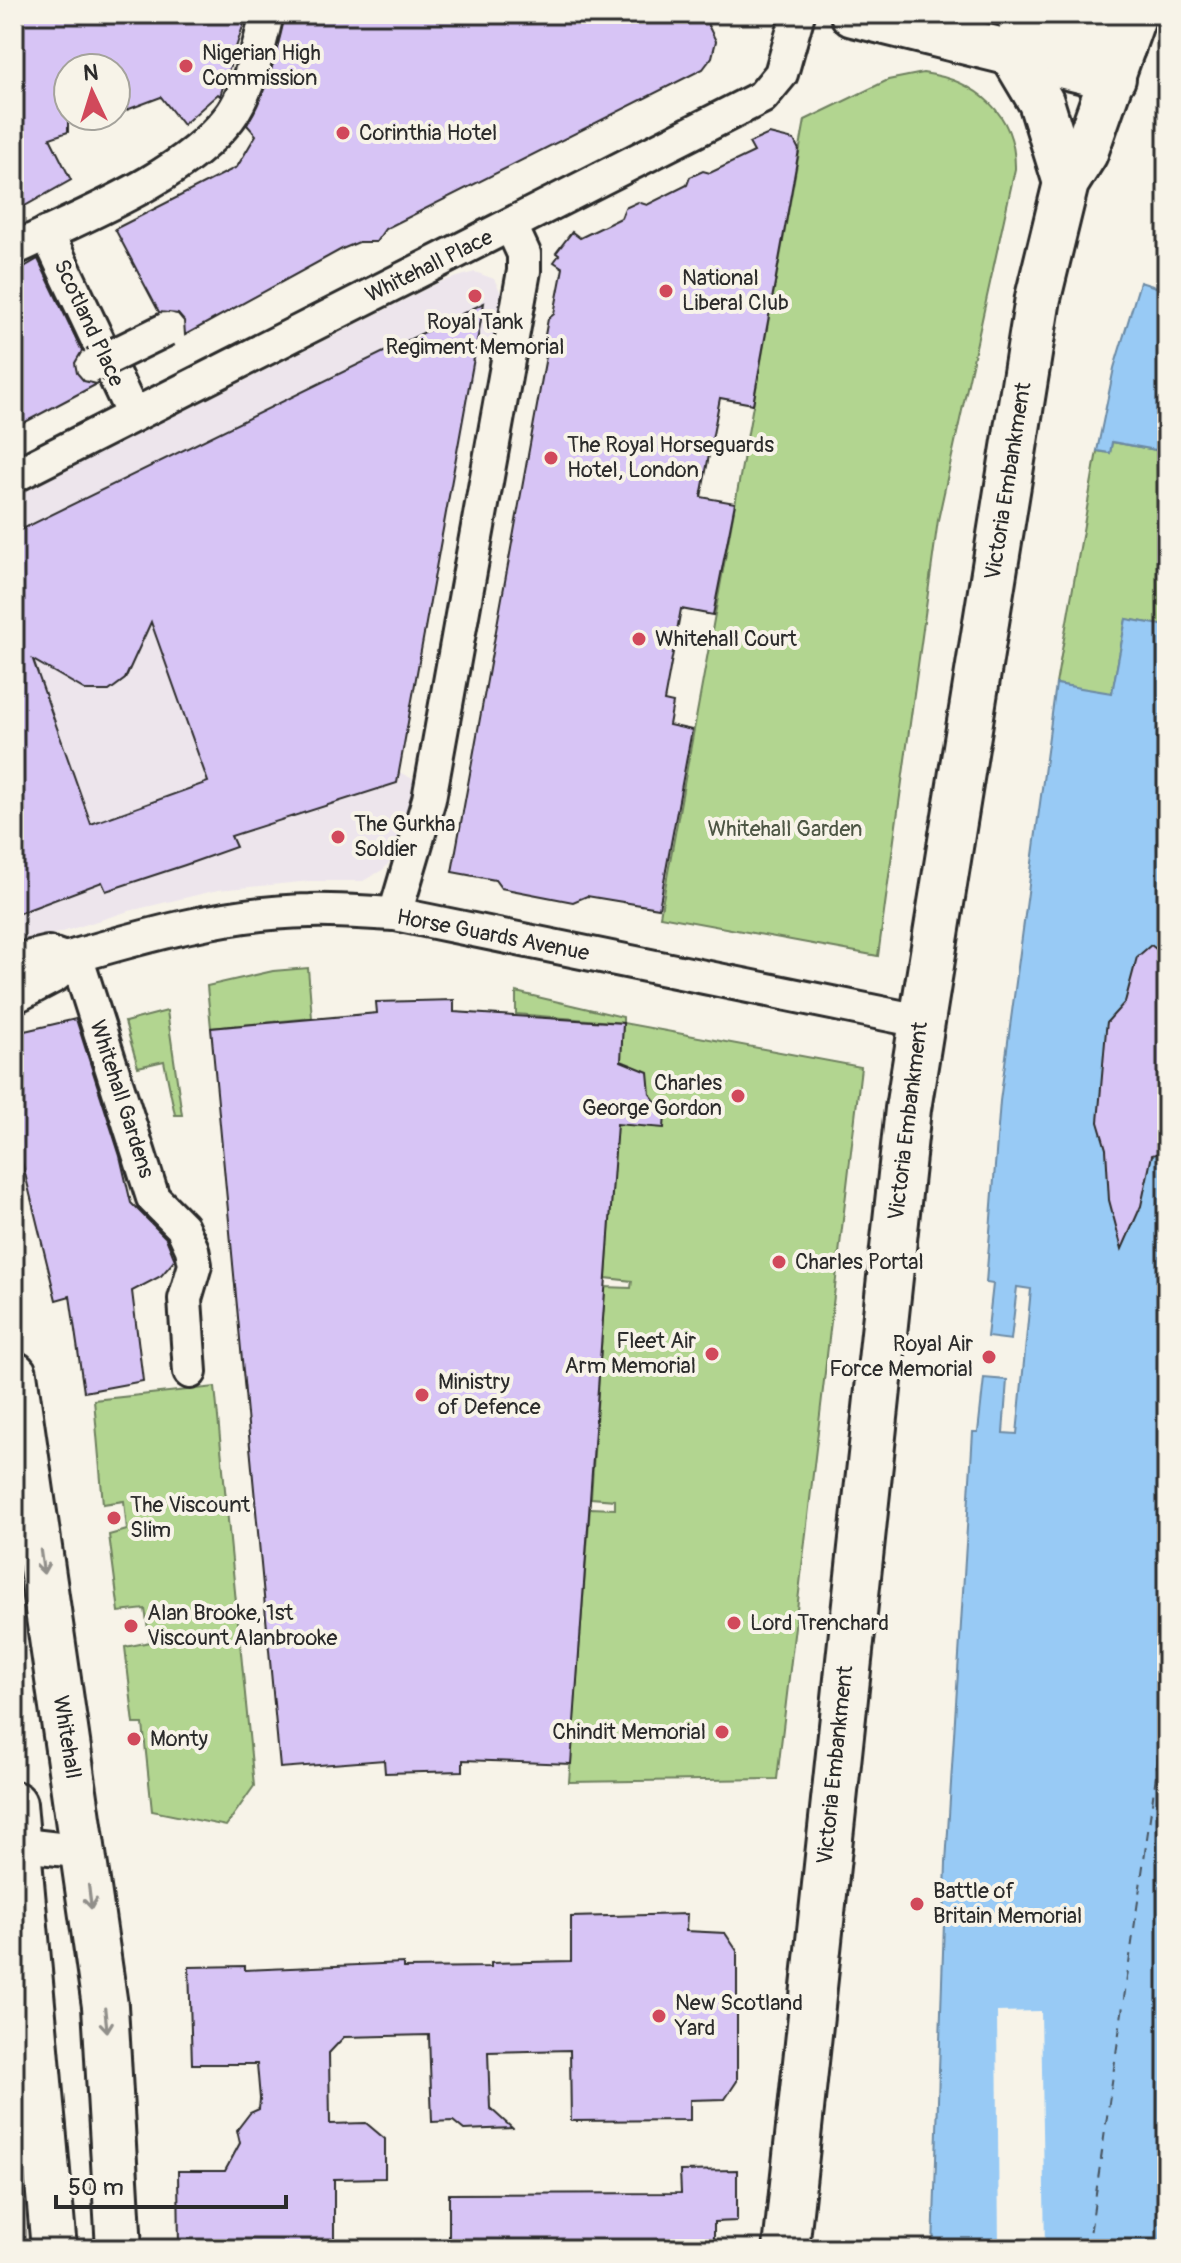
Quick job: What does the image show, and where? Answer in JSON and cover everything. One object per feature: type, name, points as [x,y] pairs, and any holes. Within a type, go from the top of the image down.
[{"type":"main road","points":[[853,14],[1016,34],[1046,59],[1123,46]]},
{"type":"main road","points":[[1016,34],[1066,183]]},
{"type":"main road","name":"Victoria Embankment","points":[[786,2249],[831,1799],[920,1021],[1038,298],[1066,183],[1085,153],[1123,46]]},
{"type":"main road","name":"Whitehall","points":[[14,1374],[17,1418],[85,1852],[113,2101],[119,2249]]},
{"type":"main road","points":[[15,1831],[54,2249]]},
{"type":"street","points":[[14,249],[155,178],[198,149],[231,116],[258,53],[267,14]]},
{"type":"street","name":"Whitehall Place","points":[[14,476],[132,413],[511,226],[762,97],[781,74],[798,14]]},
{"type":"street","points":[[395,914],[429,799],[524,271],[524,254],[511,226]]},
{"type":"street","name":"Scotland Place","points":[[47,233],[132,413]]},
{"type":"street","points":[[94,365],[167,329]]},
{"type":"street","name":"Horse Guards Avenue","points":[[14,961],[48,953],[71,958],[196,925],[253,915],[309,911],[395,914],[920,1021]]},
{"type":"street","name":"Horse Guards Avenue","points":[[14,997],[56,975],[71,958]]},
{"type":"street","name":"Whitehall Gardens","points":[[71,958],[153,1198],[176,1220],[192,1249],[195,1265],[185,1299],[190,1372]]},
{"type":"street","points":[[15,1831],[85,1852]]},
{"type":"shaded area","points":[[475,272],[494,279],[508,307],[503,341],[480,338],[399,772],[417,781],[418,797],[392,859],[384,869],[363,881],[311,881],[218,890],[129,911],[14,947],[14,497],[440,282]]},
{"type":"green space","name":"Whitehall Garden","points":[[923,73],[960,83],[989,103],[1008,131],[1014,149],[1015,169],[938,520],[878,956],[660,916],[805,120],[888,80]]},
{"type":"green space","points":[[1112,442],[1167,452],[1163,513],[1167,514],[1167,626],[1126,619],[1112,694],[1056,684],[1097,451],[1110,453]]},
{"type":"green space","points":[[308,968],[312,1018],[211,1028],[207,986],[273,971]]},
{"type":"green space","points":[[516,992],[623,1017],[623,1023],[516,1014]]},
{"type":"green space","points":[[167,1011],[182,1115],[175,1115],[164,1061],[138,1067],[125,1022]]},
{"type":"green space","points":[[623,1023],[861,1067],[777,1779],[569,1782],[590,1508],[615,1509],[615,1500],[591,1498],[605,1287],[631,1288],[632,1281],[606,1278]]},
{"type":"green space","points":[[215,1387],[254,1786],[226,1826],[152,1811],[143,1724],[134,1724],[125,1647],[150,1642],[145,1609],[119,1612],[109,1535],[127,1530],[124,1501],[103,1504],[94,1400]]},
{"type":"water","points":[[1160,276],[1167,278],[1167,452],[1112,442],[1110,453],[1097,451],[1114,368],[1140,282],[1156,287]]},
{"type":"water","points":[[1126,619],[1167,626],[1167,2249],[933,2249],[946,1863],[973,1432],[978,1432],[984,1378],[1007,1380],[1003,1433],[1017,1434],[1031,1289],[1017,1287],[1011,1340],[987,1337],[993,1284],[986,1283],[1000,1101],[1056,684],[1112,693]]},
{"type":"pier","points":[[1041,2011],[1045,2249],[999,2249],[997,2012]]},
{"type":"building","points":[[14,14],[247,14],[220,96],[218,94],[183,125],[161,97],[132,108],[132,52],[52,52],[52,132],[68,132],[50,138],[71,180],[14,212]]},
{"type":"building","name":"Corinthia Hotel","points":[[285,14],[676,14],[706,21],[716,41],[712,57],[703,69],[385,229],[376,242],[359,242],[342,249],[185,335],[184,321],[178,314],[159,312],[115,229],[237,167],[256,135],[247,125],[270,75]]},
{"type":"building","name":"Whitehall Court","points":[[769,134],[794,140],[799,150],[753,404],[720,398],[701,497],[735,503],[713,615],[681,609],[664,701],[673,703],[669,725],[692,730],[659,908],[587,896],[573,902],[501,888],[495,880],[452,872],[549,340],[545,335],[548,319],[554,314],[563,268],[554,262],[559,255],[556,253],[572,232],[580,238],[621,218],[625,208],[638,202],[647,205],[687,185],[690,177],[703,171],[710,173],[754,152],[749,143]]},
{"type":"building","points":[[38,259],[82,351],[75,363],[77,373],[84,381],[97,384],[14,428],[14,273]]},
{"type":"building","points":[[484,303],[397,783],[231,836],[236,847],[185,865],[106,891],[102,882],[14,915],[14,533]],"holes":[[[151,622],[208,782],[91,824],[33,660],[87,691],[109,691],[125,679]]]},
{"type":"building","points":[[1151,945],[1165,956],[1167,1143],[1164,1152],[1152,1155],[1141,1206],[1122,1249],[1109,1200],[1106,1149],[1098,1122],[1106,1030],[1107,1022],[1125,1002],[1137,957]]},
{"type":"building","name":"Ministry of Defence","points":[[454,1000],[454,1012],[623,1023],[621,1061],[648,1072],[650,1094],[665,1114],[664,1128],[617,1124],[571,1764],[463,1760],[463,1771],[385,1773],[384,1760],[280,1768],[211,1028],[377,1013],[376,1002]]},
{"type":"building","points":[[76,1019],[120,1156],[131,1203],[166,1238],[175,1260],[161,1276],[132,1291],[143,1381],[84,1392],[70,1296],[56,1300],[14,1129],[14,1055],[21,1054],[16,1033]]},
{"type":"building","points":[[687,1914],[686,1931],[725,1933],[737,1951],[737,2081],[725,2099],[690,2100],[690,2120],[571,2121],[570,2050],[488,2052],[490,2108],[512,2128],[464,2130],[453,2121],[432,2122],[429,2035],[344,2037],[329,2053],[330,2124],[366,2123],[385,2139],[385,2178],[334,2179],[334,2249],[179,2249],[178,2171],[225,2171],[240,2143],[237,2130],[250,2113],[259,2109],[260,2099],[257,2064],[192,2064],[189,1967],[245,1966],[245,1970],[403,1963],[403,1968],[491,1967],[491,1963],[571,1961],[571,1917]]},
{"type":"building","points":[[737,2170],[737,2221],[714,2222],[714,2249],[449,2249],[449,2194],[681,2193],[680,2171]]},
{"type":"ferry route","points":[[1088,2249],[1167,1699]]},
{"type":"place","name":"Nigerian High Commission","points":[[186,66]]},
{"type":"place","name":"Corinthia Hotel","points":[[343,133]]},
{"type":"place","name":"National Liberal Club","points":[[666,291]]},
{"type":"place","name":"Royal Tank Regiment Memorial","points":[[475,296]]},
{"type":"place","name":"The Royal Horseguards Hotel, London","points":[[551,458]]},
{"type":"place","name":"Whitehall Court","points":[[639,639]]},
{"type":"place","name":"The Gurkha Soldier","points":[[338,837]]},
{"type":"place","name":"Charles George Gordon","points":[[738,1096]]},
{"type":"place","name":"Charles Portal","points":[[779,1262]]},
{"type":"place","name":"Fleet Air Arm Memorial","points":[[712,1354]]},
{"type":"place","name":"Royal Air Force Memorial","points":[[989,1357]]},
{"type":"place","name":"Ministry of Defence","points":[[422,1395]]},
{"type":"place","name":"The Viscount Slim","points":[[114,1518]]},
{"type":"place","name":"Lord Trenchard","points":[[734,1623]]},
{"type":"place","name":"Alan Brooke, 1st Viscount Alanbrooke","points":[[131,1626]]},
{"type":"place","name":"Chindit Memorial","points":[[722,1732]]},
{"type":"place","name":"Monty","points":[[134,1739]]},
{"type":"place","name":"Battle of Britain Memorial","points":[[917,1904]]},
{"type":"place","name":"New Scotland Yard","points":[[659,2016]]}]
